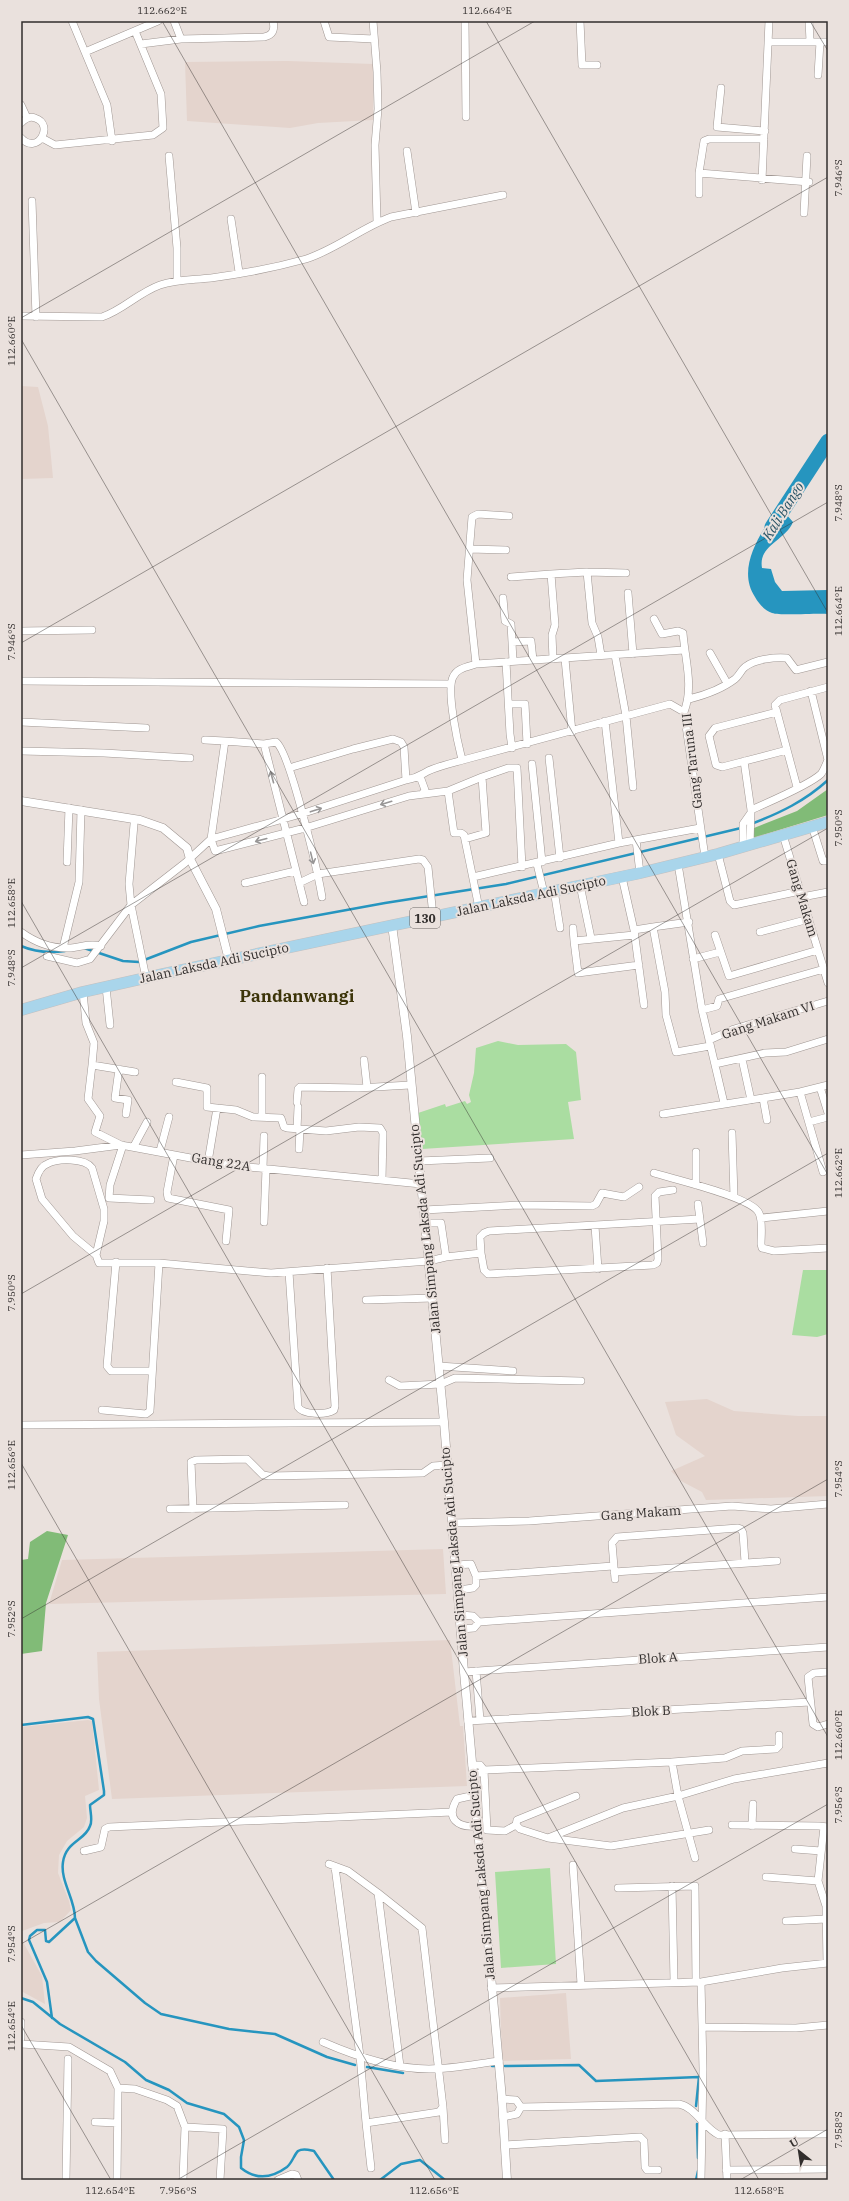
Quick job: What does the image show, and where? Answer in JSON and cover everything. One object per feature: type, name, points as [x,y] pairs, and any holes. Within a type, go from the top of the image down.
[{"type":"main road","name":"Jalan Laksda Adi Sucipto","points":[[21,1010],[83,992],[433,916],[479,908],[547,889],[580,885],[640,873],[718,854],[746,840],[783,835],[828,822]]},
{"type":"street","points":[[72,21],[107,105],[112,141]]},
{"type":"street","points":[[85,52],[158,21]]},
{"type":"street","points":[[174,21],[181,39]]},
{"type":"street","points":[[141,44],[181,39],[264,37],[272,33],[274,29],[273,21]]},
{"type":"street","points":[[324,21],[329,37],[374,38]]},
{"type":"street","points":[[372,21],[378,102],[375,145],[377,222]]},
{"type":"street","points":[[465,21],[466,117]]},
{"type":"street","points":[[580,21],[582,65],[597,65]]},
{"type":"street","points":[[762,180],[769,21]]},
{"type":"street","points":[[809,21],[810,41]]},
{"type":"street","points":[[42,138],[55,145],[112,141],[153,135],[163,128],[161,94],[135,31]]},
{"type":"street","points":[[769,42],[828,42]]},
{"type":"street","points":[[818,75],[820,42]]},
{"type":"street","points":[[721,88],[717,127],[765,131]]},
{"type":"street","points":[[21,104],[24,121],[35,118],[42,123],[44,130],[42,138]]},
{"type":"street","points":[[21,138],[31,143],[42,138]]},
{"type":"street","points":[[699,194],[699,173],[703,143],[705,140],[764,139]]},
{"type":"street","points":[[407,151],[416,213]]},
{"type":"street","points":[[169,156],[177,248],[177,279]]},
{"type":"street","points":[[804,213],[807,182],[807,156]]},
{"type":"street","points":[[699,173],[762,180],[807,182]]},
{"type":"street","points":[[21,316],[102,317],[111,314],[144,292],[177,279],[211,278],[307,258],[335,246],[377,222],[391,217],[503,195]]},
{"type":"street","points":[[32,201],[36,317]]},
{"type":"street","points":[[231,219],[239,272]]},
{"type":"street","points":[[476,664],[467,580],[473,515],[509,516]]},
{"type":"street","points":[[469,549],[506,550]]},
{"type":"street","points":[[587,572],[592,623],[598,637],[601,656]]},
{"type":"street","points":[[511,577],[587,572],[626,572]]},
{"type":"street","points":[[551,574],[555,625],[552,635],[553,659]]},
{"type":"street","points":[[628,593],[633,654]]},
{"type":"street","points":[[503,598],[505,621],[511,624],[512,642],[509,704],[512,748]]},
{"type":"street","name":"Gang Taruna III","points":[[654,618],[662,634],[678,631],[683,634],[684,650],[690,682],[689,699],[684,712],[705,857]]},
{"type":"street","points":[[21,631],[92,630]]},
{"type":"street","points":[[512,642],[531,641],[533,660]]},
{"type":"street","points":[[462,760],[454,716],[451,684],[452,678],[461,668],[476,664],[684,650]]},
{"type":"street","points":[[710,653],[727,683]]},
{"type":"street","points":[[615,655],[626,716],[633,787]]},
{"type":"street","points":[[689,699],[707,695],[735,678],[745,667],[770,659],[787,658],[793,669],[796,670],[828,662]]},
{"type":"street","points":[[566,659],[572,732]]},
{"type":"street","points":[[21,681],[451,684]]},
{"type":"street","points":[[797,787],[776,705],[780,700],[828,687]]},
{"type":"street","points":[[750,812],[821,773],[828,760],[811,691]]},
{"type":"street","points":[[509,704],[525,704],[527,744]]},
{"type":"street","points":[[47,956],[83,963],[94,956],[131,905],[190,858],[211,839],[283,820],[406,780],[418,778],[428,771],[462,760],[572,732],[605,721],[670,704],[684,712]]},
{"type":"street","points":[[777,712],[715,728],[709,736],[716,765],[722,767],[787,750]]},
{"type":"street","points":[[605,721],[619,843]]},
{"type":"street","points":[[21,722],[146,728]]},
{"type":"street","points":[[289,768],[393,739],[401,742],[404,747],[406,780]]},
{"type":"street","points":[[205,740],[264,744],[276,742],[280,745],[289,768],[318,874],[322,897]]},
{"type":"street","points":[[224,741],[211,839],[213,850],[218,852],[423,793],[431,794],[448,791],[508,768],[517,768],[522,867]]},
{"type":"street","points":[[264,744],[304,902]]},
{"type":"street","points":[[21,751],[190,758]]},
{"type":"street","points":[[549,758],[560,858]]},
{"type":"street","points":[[744,762],[750,812],[746,824],[746,840]]},
{"type":"street","points":[[532,764],[539,865],[560,928]]},
{"type":"street","points":[[465,839],[486,833],[482,777]]},
{"type":"street","points":[[418,778],[425,790],[423,793]]},
{"type":"street","points":[[448,791],[454,833],[463,834],[465,839],[479,908]]},
{"type":"street","points":[[21,802],[69,808],[140,820],[159,826],[171,833],[187,848],[190,858],[209,894],[221,927],[229,960]]},
{"type":"street","points":[[67,862],[69,808]]},
{"type":"street","points":[[63,948],[79,882],[81,810]]},
{"type":"street","points":[[134,824],[130,874],[131,905],[139,936],[141,956],[146,978]]},
{"type":"street","points":[[812,826],[823,861],[828,861]]},
{"type":"street","points":[[473,879],[522,867],[539,865],[619,843],[701,831]]},
{"type":"street","name":"Gang Makam","points":[[783,835],[828,983]]},
{"type":"street","points":[[636,840],[640,873]]},
{"type":"street","points":[[718,854],[730,901],[736,905],[801,894],[828,892]]},
{"type":"street","points":[[299,883],[318,874],[419,859],[424,860],[428,867],[433,916]]},
{"type":"street","points":[[678,864],[689,922],[693,959],[702,1010],[724,1103]]},
{"type":"street","points":[[245,883],[295,871]]},
{"type":"street","points":[[622,877],[634,932],[644,1005]]},
{"type":"street","points":[[580,885],[591,938]]},
{"type":"street","points":[[760,932],[808,919]]},
{"type":"street","points":[[574,940],[634,932],[653,927],[689,922]]},
{"type":"street","name":"Jalan Simpang Laksda Adi Sucipto","points":[[392,925],[406,1028],[410,1085],[422,1184],[441,1384],[457,1565],[474,1795],[506,2145],[507,2180]]},
{"type":"street","name":"Gang Makam VI","points":[[653,927],[665,992],[666,1015],[676,1052],[684,1052],[710,1043],[730,1030],[828,1001]]},
{"type":"street","points":[[573,928],[578,974],[639,966]]},
{"type":"street","points":[[21,932],[34,942],[63,948],[84,944],[101,946]]},
{"type":"street","points":[[715,935],[729,976],[818,950]]},
{"type":"street","points":[[693,959],[720,952]]},
{"type":"street","points":[[702,1010],[717,1006],[718,1000],[728,996],[824,969]]},
{"type":"street","points":[[106,987],[110,1026]]},
{"type":"street","points":[[83,992],[86,1023],[94,1043],[88,1099],[100,1116],[95,1132],[122,1145],[110,1185],[109,1198],[151,1200]]},
{"type":"street","points":[[715,1064],[765,1053],[786,1052],[828,1039]]},
{"type":"street","points":[[742,1059],[751,1100]]},
{"type":"street","points":[[364,1060],[367,1087]]},
{"type":"street","points":[[92,1064],[135,1072]]},
{"type":"street","points":[[119,1069],[115,1098],[128,1100],[126,1114]]},
{"type":"street","points":[[262,1077],[262,1117]]},
{"type":"street","points":[[176,1082],[207,1088],[207,1107],[236,1110],[253,1117],[281,1118],[284,1127],[326,1131],[359,1127],[381,1129],[382,1180]]},
{"type":"street","points":[[299,1149],[297,1105],[298,1089],[300,1087],[367,1087],[410,1085]]},
{"type":"street","points":[[663,1114],[800,1092],[828,1085]]},
{"type":"street","points":[[820,1087],[828,1113]]},
{"type":"street","points":[[800,1092],[823,1172]]},
{"type":"street","points":[[763,1098],[767,1120]]},
{"type":"street","points":[[208,1162],[216,1108]]},
{"type":"street","points":[[160,1151],[169,1117]]},
{"type":"street","points":[[809,1122],[828,1117]]},
{"type":"street","points":[[134,1146],[147,1122]]},
{"type":"street","points":[[732,1133],[734,1197]]},
{"type":"street","points":[[264,1136],[264,1222]]},
{"type":"street","name":"Gang 22A","points":[[21,1155],[76,1151],[122,1145],[160,1151],[208,1162],[422,1184]]},
{"type":"street","points":[[696,1152],[696,1185]]},
{"type":"street","points":[[174,1155],[167,1192],[168,1198],[229,1210],[226,1241]]},
{"type":"street","points":[[419,1161],[490,1158]]},
{"type":"street","points":[[96,1255],[104,1222],[104,1209],[92,1168],[87,1164],[71,1160],[54,1161],[46,1164],[36,1179],[42,1199],[73,1236],[96,1255],[99,1263],[159,1263],[259,1273],[429,1261],[481,1253]]},
{"type":"street","points":[[654,1173],[734,1197],[754,1206],[761,1218],[761,1244],[762,1248],[766,1250],[774,1252],[828,1248]]},
{"type":"street","points":[[424,1210],[520,1205],[592,1206],[596,1204],[602,1193],[624,1197],[639,1186]]},
{"type":"street","points":[[673,1190],[659,1192],[656,1195],[656,1221],[658,1254],[655,1265],[490,1274],[484,1270],[480,1237],[487,1231],[595,1226],[656,1221],[700,1219]]},
{"type":"street","points":[[698,1204],[703,1243]]},
{"type":"street","points":[[761,1218],[828,1211]]},
{"type":"street","points":[[425,1223],[437,1222],[442,1224],[446,1258]]},
{"type":"street","points":[[595,1226],[598,1269]]},
{"type":"street","points":[[116,1262],[107,1366],[111,1371],[152,1371]]},
{"type":"street","points":[[102,1410],[148,1413],[159,1263]]},
{"type":"street","points":[[289,1272],[298,1407],[304,1412],[328,1412],[334,1410],[335,1406],[327,1268]]},
{"type":"street","points":[[366,1300],[433,1298]]},
{"type":"street","points":[[439,1366],[513,1371]]},
{"type":"street","points":[[389,1380],[400,1386],[441,1384],[455,1378],[581,1381]]},
{"type":"street","points":[[21,1426],[444,1422]]},
{"type":"street","points":[[193,1509],[192,1462],[196,1460],[247,1459],[263,1475],[269,1476],[423,1473],[433,1466],[447,1464]]},
{"type":"street","name":"Gang Makam","points":[[453,1523],[529,1521],[732,1506],[771,1508],[828,1504]]},
{"type":"street","points":[[170,1509],[345,1505]]},
{"type":"street","points":[[614,1572],[612,1542],[617,1537],[738,1528],[741,1529],[743,1534],[745,1562]]},
{"type":"street","points":[[476,1576],[614,1572],[777,1561]]},
{"type":"street","points":[[457,1565],[471,1564],[476,1576],[476,1585],[473,1588],[459,1590]]},
{"type":"street","points":[[461,1629],[474,1628],[479,1622],[828,1597]]},
{"type":"street","points":[[460,1615],[473,1616],[479,1622]]},
{"type":"street","name":"Blok A","points":[[464,1672],[828,1647]]},
{"type":"street","points":[[476,1671],[480,1720]]},
{"type":"street","points":[[828,1672],[814,1673],[808,1676],[814,1726],[828,1724]]},
{"type":"street","name":"Blok B","points":[[468,1721],[810,1702]]},
{"type":"street","points":[[484,1770],[672,1762],[725,1758],[742,1751],[776,1749],[779,1746],[779,1735]]},
{"type":"street","points":[[672,1762],[678,1796],[695,1858]]},
{"type":"street","points":[[548,1838],[623,1808],[678,1796],[734,1779],[828,1763]]},
{"type":"street","points":[[472,1770],[480,1765],[484,1770],[487,1830]]},
{"type":"street","points":[[474,1795],[457,1799],[452,1812],[455,1821],[461,1826],[505,1831],[516,1825],[517,1820],[520,1817],[545,1810],[576,1796]]},
{"type":"street","points":[[752,1826],[753,1804]]},
{"type":"street","points":[[84,1850],[100,1848],[105,1829],[109,1827],[452,1812]]},
{"type":"street","points":[[516,1825],[520,1829],[548,1838],[611,1846],[709,1830]]},
{"type":"street","points":[[491,1988],[674,1981],[699,1982],[770,1970],[828,1963],[826,1902],[819,1889],[818,1881],[821,1852],[826,1827],[732,1825]]},
{"type":"street","points":[[795,1849],[821,1852]]},
{"type":"street","points":[[371,2168],[360,2056],[332,1865],[348,1871],[422,1928],[440,2068],[445,2140]]},
{"type":"street","points":[[573,1865],[581,1984]]},
{"type":"street","points":[[766,1877],[818,1881]]},
{"type":"street","points":[[618,1888],[693,1885],[696,1888],[702,2027],[701,2180]]},
{"type":"street","points":[[672,1886],[674,1981]]},
{"type":"street","points":[[378,1893],[400,2066]]},
{"type":"street","points":[[786,1921],[826,1919]]},
{"type":"street","points":[[21,2022],[21,2038]]},
{"type":"street","points":[[702,2027],[796,2028],[828,2025]]},
{"type":"street","points":[[323,2042],[360,2056],[414,2068],[440,2068],[499,2061]]},
{"type":"street","points":[[21,2044],[69,2047],[110,2071],[118,2088],[117,2180]]},
{"type":"street","points":[[66,2180],[68,2059]]},
{"type":"street","points":[[118,2088],[135,2089],[167,2100],[177,2106],[186,2127],[183,2180]]},
{"type":"street","points":[[502,2099],[516,2100],[521,2107]]},
{"type":"street","points":[[521,2107],[679,2104],[688,2107],[715,2133],[828,2134]]},
{"type":"street","points":[[366,2123],[439,2112],[443,2107]]},
{"type":"street","points":[[503,2117],[517,2114],[521,2107]]},
{"type":"street","points":[[95,2122],[117,2123]]},
{"type":"street","points":[[186,2127],[221,2128],[223,2130],[220,2180]]},
{"type":"street","points":[[725,2134],[727,2180]]},
{"type":"street","points":[[506,2145],[640,2137],[644,2141],[645,2167],[647,2170],[658,2170]]},
{"type":"street","points":[[726,2170],[828,2169]]},
{"type":"street","points":[[278,2180],[292,2174],[296,2175],[298,2180]]},
{"type":"shaded area","points":[[288,61],[373,64],[373,120],[318,123],[290,128],[187,121],[185,62]]},
{"type":"shaded area","points":[[21,386],[38,387],[48,426],[53,478],[21,479]]},
{"type":"shaded area","points":[[707,1399],[734,1411],[798,1416],[828,1416],[828,1496],[706,1500],[702,1492],[681,1481],[671,1471],[705,1456],[676,1435],[665,1402]]},
{"type":"shaded area","points":[[443,1549],[446,1594],[49,1604],[62,1560]]},
{"type":"shaded area","points":[[450,1640],[460,1726],[463,1726],[467,1786],[112,1799],[99,1699],[97,1652]]},
{"type":"shaded area","points":[[88,1720],[92,1721],[99,1790],[85,1796],[87,1818],[84,1827],[67,1841],[59,1855],[58,1873],[71,1910],[60,1922],[44,1923],[22,1931],[23,1942],[42,1976],[45,2004],[21,1991],[21,1727]]},
{"type":"shaded area","points":[[566,1993],[571,2059],[502,2061],[500,1998]]},
{"type":"green space","points":[[828,789],[828,815],[753,838],[754,828],[797,811]]},
{"type":"green space","points":[[498,1041],[518,1045],[566,1044],[576,1052],[581,1100],[568,1102],[574,1139],[422,1149],[418,1113],[445,1104],[446,1107],[465,1101],[467,1104],[471,1102],[469,1095],[474,1073],[476,1048]]},
{"type":"green space","points":[[803,1270],[828,1270],[828,1334],[817,1337],[792,1335]]},
{"type":"green space","points":[[47,1531],[68,1535],[46,1603],[42,1651],[21,1654],[21,1560],[28,1559],[30,1542]]},
{"type":"green space","points":[[550,1868],[556,1964],[501,1968],[495,1872]]},
{"type":"water","points":[[779,506],[793,522],[784,534],[768,548],[762,560],[762,568],[771,569],[775,582],[782,591],[828,590],[828,614],[776,614],[767,610],[755,597],[750,585],[748,574],[750,561],[759,537]]},
{"type":"waterway","name":"Kali Bango","points":[[772,527],[828,441]]},
{"type":"waterway","points":[[751,824],[792,806],[828,780]]},
{"type":"waterway","points":[[84,948],[123,961],[139,962],[191,942],[259,926],[385,903],[506,884],[741,828]]},
{"type":"waterway","points":[[21,946],[43,952],[65,951]]},
{"type":"waterway","points":[[21,1725],[88,1717],[93,1719],[104,1791],[104,1795],[90,1805],[91,1824],[88,1831],[72,1845],[65,1855],[63,1862],[65,1883],[73,1904],[75,1918],[49,1942],[46,1941],[45,1930],[37,1930],[30,1936],[29,1940],[47,1982],[52,2018]]},
{"type":"waterway","points":[[75,1918],[88,1952],[96,1961],[145,2003],[161,2014],[229,2029],[275,2034],[327,2057],[355,2065]]},
{"type":"waterway","points":[[21,1998],[33,2002],[60,2024],[125,2062],[146,2080],[169,2090],[187,2103],[224,2114],[239,2127],[244,2140],[241,2168],[247,2172],[258,2176],[276,2173],[287,2167],[298,2151],[306,2150],[314,2151],[334,2180]]},
{"type":"waterway","points":[[505,2066],[579,2065],[596,2081],[699,2077],[696,2106]]},
{"type":"waterway","points":[[367,2067],[403,2073]]},
{"type":"waterway","points":[[697,2124],[698,2158]]},
{"type":"waterway","points":[[380,2180],[401,2164],[420,2160],[445,2180]]},
{"type":"waterway","points":[[696,2180],[698,2171]]},
{"type":"district","name":"Pandanwangi","points":[[297,996]]}]
